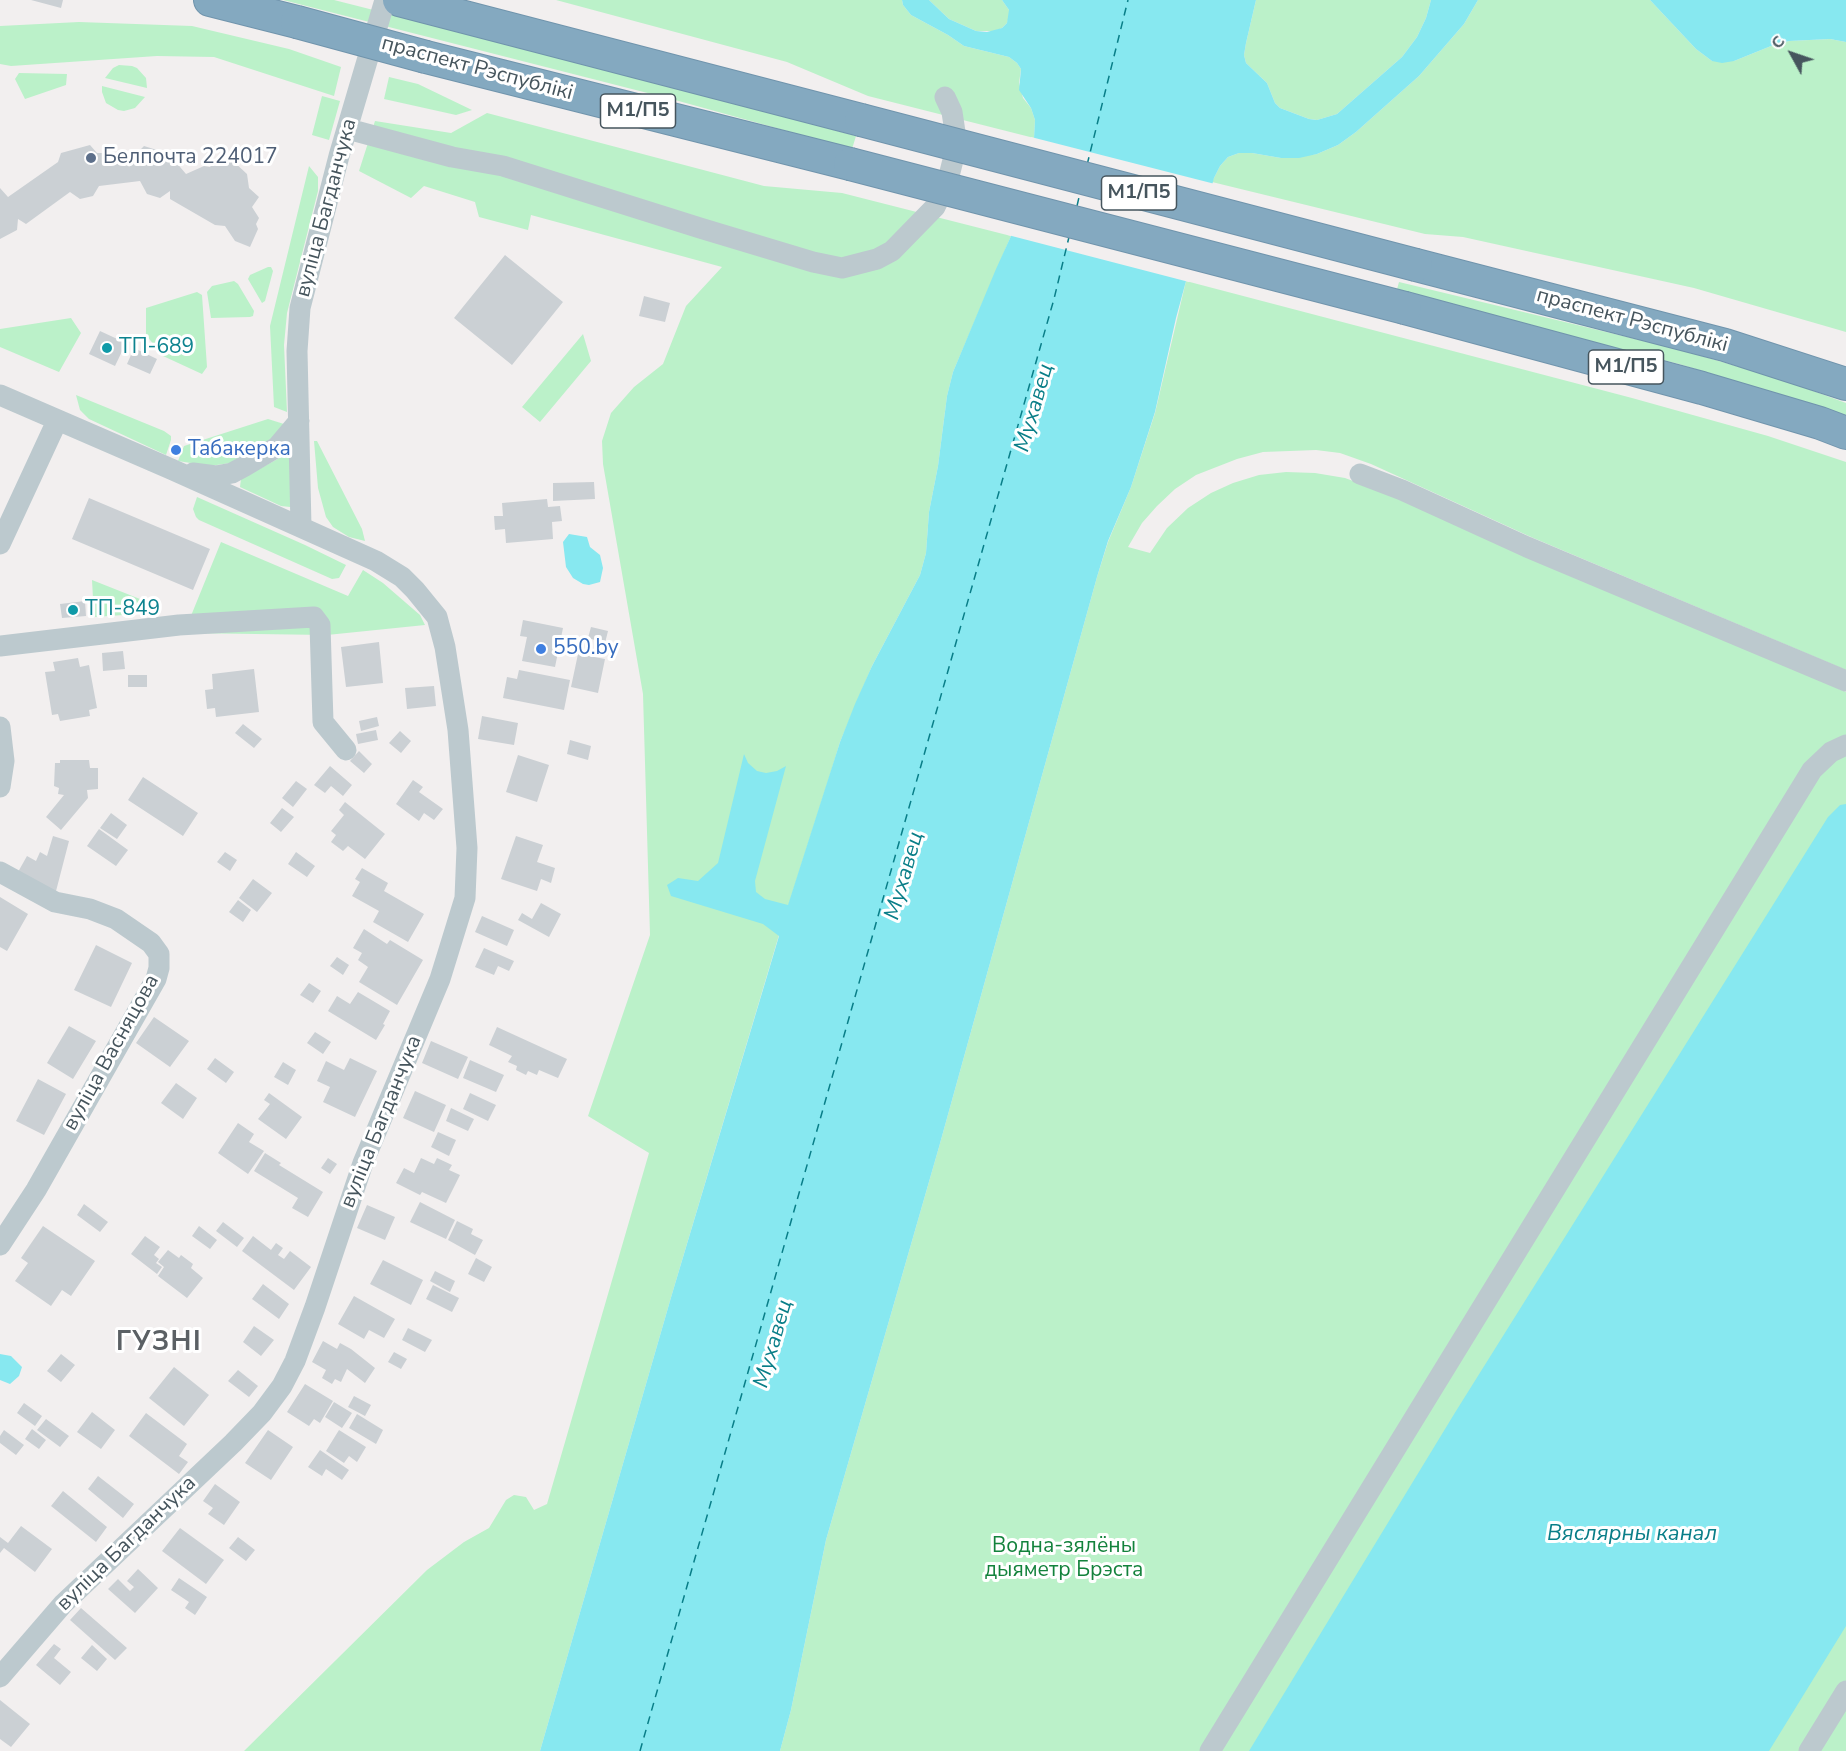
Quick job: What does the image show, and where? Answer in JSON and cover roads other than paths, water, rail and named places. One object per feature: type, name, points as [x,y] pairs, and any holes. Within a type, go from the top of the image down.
[{"type":"highway","name":"праспект Рэспублікі","points":[[210,0],[1405,308],[1702,388],[1846,433]]},
{"type":"highway","name":"праспект Рэспублікі","points":[[399,0],[1725,345],[1846,384]]},
{"type":"street","name":"вуліца Багданчука","points":[[301,527],[297,351],[300,308],[339,156],[385,0]]},
{"type":"street","points":[[348,129],[424,150],[503,166],[700,228],[813,262],[842,268],[877,259],[892,251],[935,207],[948,180],[954,156],[955,132],[945,97]]},
{"type":"street","name":"вуліца Багданчука","points":[[0,395],[301,527],[388,568],[415,590],[437,617],[445,646],[458,730],[467,848],[465,898],[440,979],[363,1163],[315,1307],[295,1361],[282,1386],[262,1413],[233,1443],[69,1597],[0,1677]]},
{"type":"street","points":[[0,544],[57,421]]},
{"type":"street","name":"вуліца Багданчука","points":[[171,469],[210,476],[232,472],[278,447],[299,421]]},
{"type":"street","points":[[1360,474],[1402,490],[1538,552],[1846,681]]},
{"type":"street","points":[[0,646],[179,625],[314,617],[320,625],[323,722],[346,750]]},
{"type":"street","points":[[0,727],[4,761],[0,787]]},
{"type":"street","points":[[1210,1751],[1812,770],[1831,752],[1846,745]]},
{"type":"street","name":"вуліца Васняцова","points":[[0,872],[55,902],[90,909],[116,919],[151,943],[159,954],[159,968],[156,979],[36,1190],[0,1245]]},
{"type":"street","points":[[1809,1751],[1846,1691]]},
{"type":"water","name":"Мухавец","points":[[902,0],[929,0],[949,19],[976,31],[987,32],[1002,28],[1007,23],[1009,10],[1002,0],[1256,0],[1244,55],[1246,63],[1267,83],[1275,103],[1280,108],[1317,120],[1337,114],[1402,57],[1417,37],[1431,0],[1478,0],[1464,24],[1419,76],[1338,145],[1317,154],[1299,158],[1239,153],[1228,157],[1214,178],[1176,318],[1155,412],[1131,487],[1108,541],[1097,577],[939,1147],[826,1540],[791,1710],[780,1751],[540,1751],[672,1294],[779,936],[763,924],[671,896],[667,885],[678,878],[698,881],[718,863],[744,754],[748,763],[757,771],[766,773],[786,766],[755,881],[756,892],[765,899],[788,905],[840,742],[855,704],[872,666],[920,575],[926,553],[929,512],[938,466],[947,396],[953,372],[1031,192],[1035,120],[1031,108],[1019,90],[1021,69],[1017,63],[1009,57],[964,46],[911,15]]},
{"type":"water","points":[[1650,0],[1846,0],[1846,42],[1830,39],[1789,41],[1734,61],[1722,63],[1712,61],[1696,49]]},
{"type":"water","points":[[569,534],[587,537],[590,547],[600,555],[603,568],[600,582],[589,585],[573,578],[566,567],[563,542]]},
{"type":"water","name":"Вяслярны канал","points":[[1846,804],[1846,1626],[1769,1751],[1249,1751],[1456,1411],[1828,817],[1840,805]]},
{"type":"water","points":[[0,1354],[11,1356],[22,1367],[19,1376],[10,1384],[0,1380]]},
{"type":"place","name":"Белпочта 224017","points":[[91,158]]},
{"type":"place","name":"ТП-689","points":[[107,348]]},
{"type":"place","name":"Табакерка","points":[[176,450]]},
{"type":"place","name":"ТП-849","points":[[73,610]]},
{"type":"place","name":"550.by","points":[[541,649]]},
{"type":"district","name":"ГУЗНІ","points":[[159,1343]]},
{"type":"park label","name":"Водна-зялёны дыяметр Брэста","points":[[1064,1559]]}]
